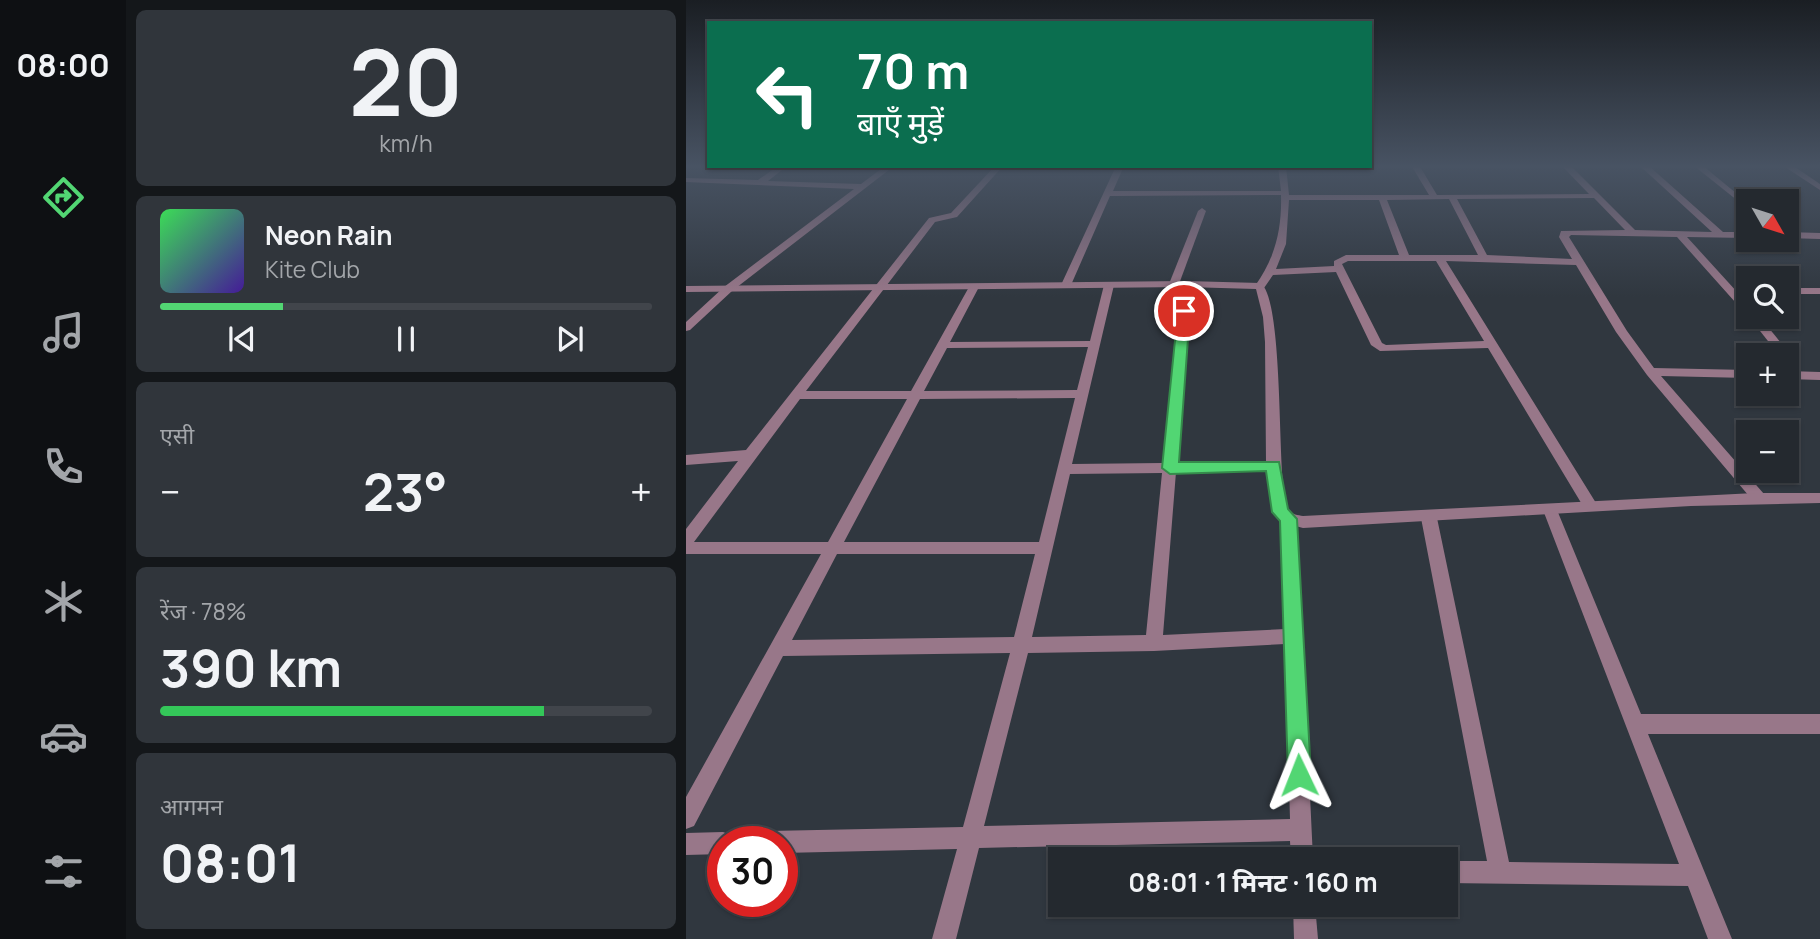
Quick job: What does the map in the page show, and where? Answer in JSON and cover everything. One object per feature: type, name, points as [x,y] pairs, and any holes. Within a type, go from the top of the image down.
[{"type":"street","points":[[686,328],[728,289],[835,209]]},
{"type":"street","points":[[686,541],[932,219],[954,215],[960,209]]},
{"type":"street","points":[[1066,285],[1100,209]]},
{"type":"street","points":[[1260,286],[1272,272],[1284,235],[1285,209]]},
{"type":"street","points":[[1386,209],[1405,258]]},
{"type":"street","points":[[1458,209],[1484,258]]},
{"type":"street","points":[[1608,209],[1633,232]]},
{"type":"street","points":[[1692,209],[1720,234]]},
{"type":"street","points":[[1154,643],[1170,468],[1180,284],[1202,211]]},
{"type":"street","points":[[1736,235],[1564,233],[1622,332],[1651,372],[1759,498]]},
{"type":"street","points":[[1679,233],[1736,295]]},
{"type":"street","points":[[1799,235],[1820,236]]},
{"type":"street","points":[[1492,344],[1384,349],[1377,345],[1336,263],[1346,258],[1484,258],[1581,262]]},
{"type":"street","points":[[1439,258],[1591,507]]},
{"type":"street","points":[[1272,272],[1338,269]]},
{"type":"street","points":[[686,289],[1180,284],[1260,286],[1264,291],[1268,324],[1273,466],[1280,512],[1289,519],[1303,522],[1429,518],[1759,498],[1820,498]]},
{"type":"street","points":[[944,939],[1021,646],[1109,285]]},
{"type":"street","points":[[686,818],[974,286]]},
{"type":"street","points":[[1732,290],[1736,290]]},
{"type":"street","points":[[1799,291],[1820,291]]},
{"type":"street","points":[[1764,329],[1775,343]]},
{"type":"street","points":[[941,345],[1095,344]]},
{"type":"street","points":[[1651,372],[1736,374]]},
{"type":"street","points":[[1799,372],[1801,375],[1820,376]]},
{"type":"street","points":[[796,395],[1081,394]]},
{"type":"street","points":[[686,460],[750,455]]},
{"type":"street","points":[[1065,469],[1273,466]]},
{"type":"street","points":[[1550,510],[1720,939]]},
{"type":"street","points":[[1429,518],[1500,873]]},
{"type":"street","points":[[1289,519],[1302,847]]},
{"type":"street","points":[[686,548],[1045,548]]},
{"type":"street","points":[[780,648],[1154,643],[1293,636]]},
{"type":"street","points":[[1636,724],[1820,724]]},
{"type":"street","points":[[798,841],[970,835],[1301,830]]},
{"type":"street","points":[[686,844],[707,843]]},
{"type":"street","points":[[1458,872],[1694,875]]},
{"type":"street","points":[[1305,917],[1306,939]]},
{"type":"route","points":[[1184,311],[1170,468],[1273,466],[1280,512],[1289,519],[1299,775]]}]
